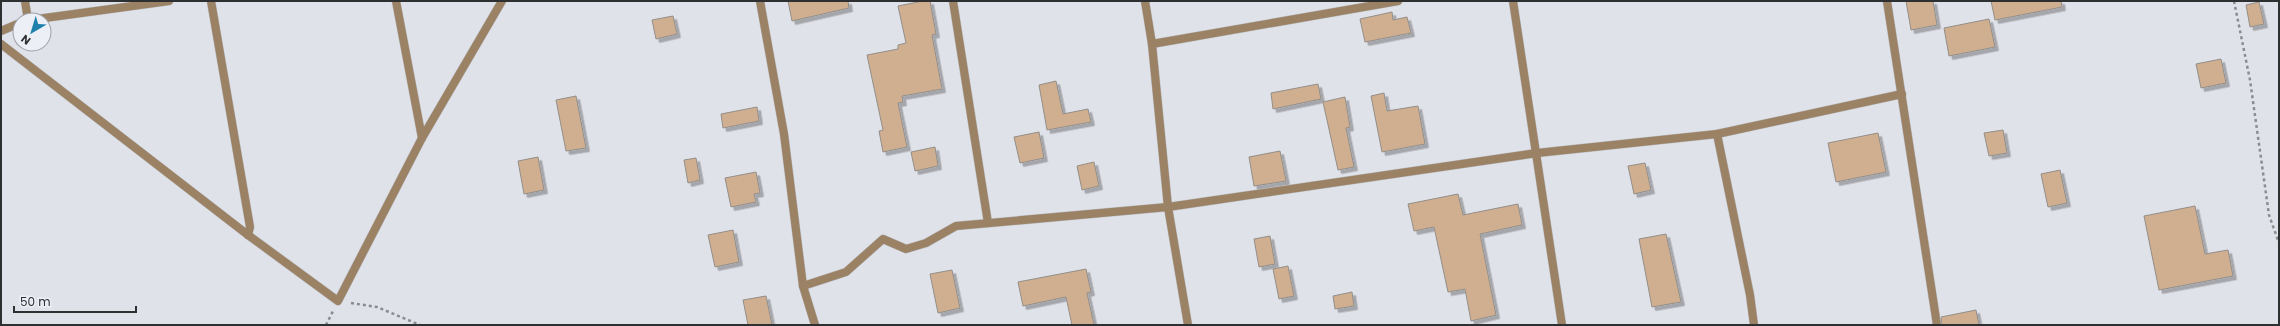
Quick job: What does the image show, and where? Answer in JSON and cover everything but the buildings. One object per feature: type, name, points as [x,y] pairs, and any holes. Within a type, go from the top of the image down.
[{"type":"street","points":[[25,1],[27,12]]},
{"type":"street","points":[[52,17],[169,1]]},
{"type":"street","points":[[211,1],[250,227],[248,235]]},
{"type":"street","points":[[396,1],[422,138]]},
{"type":"street","points":[[1,44],[248,235],[338,301],[422,138],[502,1]]},
{"type":"street","points":[[760,1],[784,134],[804,286],[815,325]]},
{"type":"street","points":[[953,1],[988,223]]},
{"type":"street","points":[[1145,1],[1152,44],[1168,207],[1188,325]]},
{"type":"street","points":[[1152,44],[1398,1]]},
{"type":"street","points":[[1513,1],[1562,325]]},
{"type":"street","points":[[1887,1],[1937,325]]},
{"type":"street","points":[[1,31],[12,26]]},
{"type":"street","points":[[804,286],[846,272],[884,240],[906,249],[926,243],[956,226],[1168,207],[1537,153],[1717,134],[1902,94]]},
{"type":"street","points":[[1717,134],[1750,295],[1754,325]]},
{"type":"path","points":[[2234,1],[2250,80],[2269,215],[2279,242]]},
{"type":"path","points":[[338,301],[377,307],[420,325]]}]
